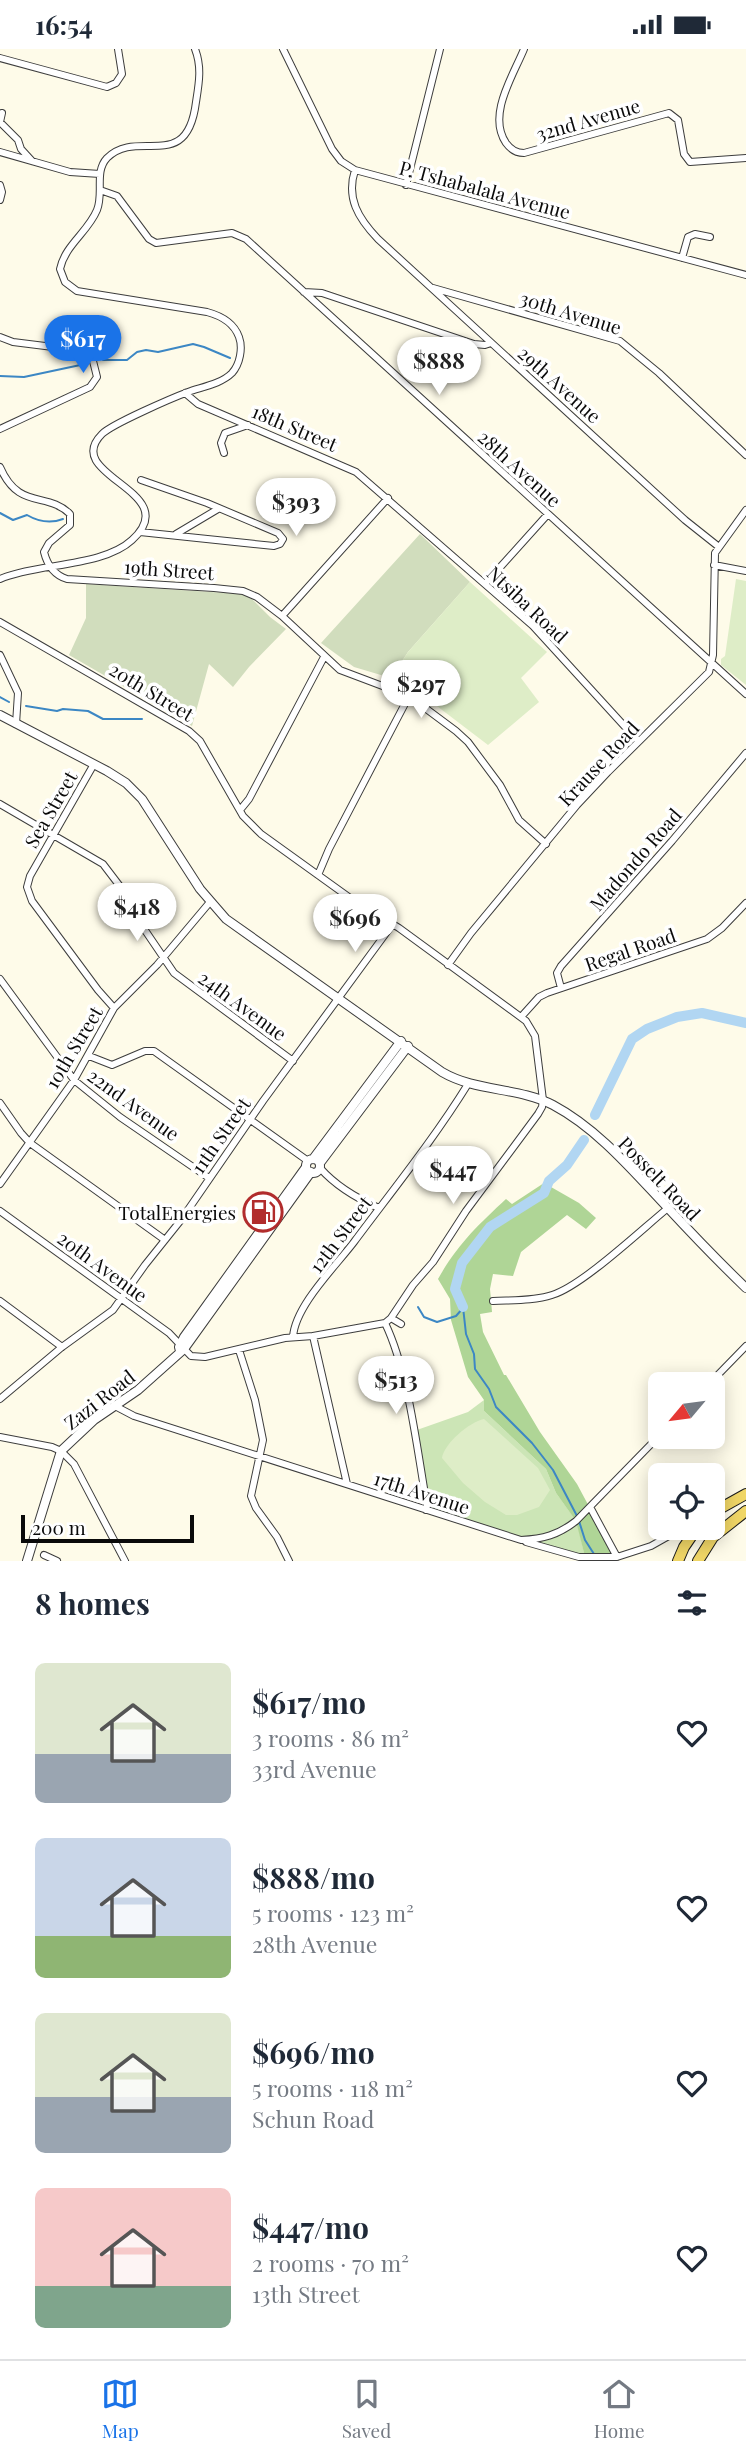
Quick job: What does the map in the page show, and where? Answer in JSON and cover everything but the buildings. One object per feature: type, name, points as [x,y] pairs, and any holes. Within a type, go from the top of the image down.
[{"type":"main road","points":[[725,1506],[746,1494]]},
{"type":"main road","points":[[698,1561],[713,1537],[746,1511]]},
{"type":"main road","points":[[678,1561],[688,1540]]},
{"type":"street","points":[[0,58],[107,87],[116,83],[122,74],[118,49]]},
{"type":"street","points":[[0,579],[116,551],[131,542],[140,532],[145,517],[141,501],[133,492],[101,470],[95,460],[94,447],[107,431],[185,393],[222,380],[233,372],[241,347],[237,331],[228,321],[207,312],[85,293],[70,287],[60,269],[61,262],[98,208],[103,163],[117,151],[169,145],[189,130],[195,112],[200,74],[195,49]]},
{"type":"street","name":"P. Tshabalala Avenue","points":[[283,49],[332,149],[341,161],[355,170],[746,275]]},
{"type":"street","points":[[406,185],[440,49]]},
{"type":"street","name":"32nd Avenue","points":[[524,49],[499,113],[502,134],[510,148],[517,152],[524,153],[669,113],[675,115],[678,120],[684,154],[690,162],[746,158]]},
{"type":"street","points":[[2,113],[0,122],[18,140],[21,149],[33,162]]},
{"type":"street","points":[[0,152],[70,172],[100,174]]},
{"type":"street","name":"29th Avenue","points":[[355,170],[350,192],[365,225],[491,343],[701,534],[719,547]]},
{"type":"street","name":"28th Avenue","points":[[100,190],[117,196],[153,241],[167,243],[237,234],[251,243],[746,694]]},
{"type":"street","points":[[682,258],[688,237],[695,234],[710,237]]},
{"type":"street","name":"30th Avenue","points":[[431,287],[620,341],[659,373],[746,455]]},
{"type":"street","points":[[304,292],[322,293],[474,344],[491,343]]},
{"type":"street","points":[[0,337],[13,342],[85,351],[92,357],[97,377],[90,387],[0,429]]},
{"type":"street","name":"18th Street","points":[[185,393],[198,404],[351,469],[388,498]]},
{"type":"street","points":[[224,453],[221,443],[225,433],[248,425]]},
{"type":"street","points":[[0,467],[14,490],[70,514],[70,525],[45,549],[45,556],[51,567]]},
{"type":"street","points":[[140,532],[274,546],[282,543],[283,539],[278,533],[141,480]]},
{"type":"street","points":[[282,616],[388,498]]},
{"type":"street","name":"Ntsiba Road","points":[[388,498],[550,643],[638,741]]},
{"type":"street","points":[[175,535],[218,509]]},
{"type":"street","points":[[712,663],[714,565],[719,547],[746,510]]},
{"type":"street","points":[[485,584],[548,515]]},
{"type":"street","points":[[714,565],[746,572]]},
{"type":"street","name":"19th Street","points":[[51,567],[66,579],[243,591],[257,597],[345,673],[409,696],[468,742],[500,785],[519,820],[546,844]]},
{"type":"street","name":"20th Street","points":[[0,622],[193,734],[203,746],[247,821],[261,834],[521,1017],[531,1027],[535,1036],[543,1100]]},
{"type":"street","points":[[0,655],[18,693],[16,724]]},
{"type":"street","points":[[240,810],[255,789],[324,657]]},
{"type":"street","name":"Krause Road","points":[[448,965],[471,933],[583,799],[704,677],[712,663]]},
{"type":"street","points":[[318,874],[409,696]]},
{"type":"street","name":"Posselt Road","points":[[0,715],[119,778],[137,793],[209,902],[232,923],[442,1072],[468,1084],[543,1100],[565,1112],[594,1134],[746,1288]]},
{"type":"street","name":"Madondo Road","points":[[561,988],[557,973],[561,966],[746,753]]},
{"type":"street","name":"Sea Street","points":[[94,764],[28,881],[29,894],[98,991],[114,1008]]},
{"type":"street","name":"24th Avenue","points":[[0,804],[103,864],[119,885],[134,914],[179,977],[293,1061]]},
{"type":"street","name":"10th Street","points":[[0,1184],[74,1080],[114,1008],[163,957],[209,902]]},
{"type":"street","name":"Regal Road","points":[[521,1017],[539,997],[707,939],[746,903]]},
{"type":"street","name":"11th Street","points":[[0,1399],[62,1347],[105,1318],[122,1299],[392,925]]},
{"type":"street","name":"22nd Avenue","points":[[0,979],[74,1080],[120,1117],[209,1178]]},
{"type":"street","name":"Zazi Road","points":[[27,1561],[61,1451],[94,1420],[158,1373],[181,1348],[255,1235],[314,1166],[404,1044]]},
{"type":"street","points":[[89,1056],[112,1065],[145,1051],[154,1051],[367,1204],[379,1208]]},
{"type":"street","name":"12th Street","points":[[293,1337],[298,1319],[311,1298],[468,1084]]},
{"type":"street","points":[[181,1348],[191,1356],[201,1357],[293,1337],[385,1323],[433,1262],[466,1211],[516,1145],[542,1107],[543,1100]]},
{"type":"street","points":[[0,1103],[30,1143],[165,1240]]},
{"type":"street","points":[[493,1301],[544,1297],[562,1291],[622,1247],[668,1208]]},
{"type":"street","name":"20th Avenue","points":[[0,1211],[122,1299],[181,1348]]},
{"type":"street","points":[[0,1301],[62,1347]]},
{"type":"street","points":[[391,1318],[401,1324]]},
{"type":"street","points":[[385,1323],[395,1347],[406,1396],[426,1510]]},
{"type":"street","points":[[313,1336],[347,1485]]},
{"type":"street","points":[[721,1372],[746,1346]]},
{"type":"street","points":[[239,1350],[255,1400],[263,1440],[252,1489],[253,1501],[289,1561]]},
{"type":"street","name":"17th Avenue","points":[[115,1406],[134,1416],[521,1540],[545,1538],[564,1530],[648,1447]]},
{"type":"street","points":[[0,1437],[61,1451],[80,1474],[125,1561]]},
{"type":"street","points":[[590,1507],[617,1557]]},
{"type":"street","points":[[521,1540],[566,1555],[603,1558],[617,1557],[662,1540]]},
{"type":"street","points":[[44,1555],[57,1561]]},
{"type":"green space","points":[[420,534],[470,582],[408,652],[391,678],[354,667],[321,643]]},
{"type":"green space","points":[[736,579],[746,581],[746,685],[721,665],[721,659],[725,656]]},
{"type":"green space","points":[[470,582],[547,652],[521,678],[539,702],[488,745],[408,684],[391,678],[408,652]]},
{"type":"green space","points":[[86,584],[242,594],[250,597],[286,629],[233,687],[209,664],[192,726],[69,655],[86,618]]},
{"type":"green space","points":[[544,1183],[579,1203],[596,1218],[586,1229],[567,1215],[521,1252],[513,1276],[493,1274],[490,1289],[492,1312],[480,1314],[483,1332],[504,1375],[577,1484],[616,1557],[585,1557],[576,1521],[556,1493],[546,1469],[484,1411],[484,1400],[468,1377],[451,1320],[450,1299],[438,1279],[469,1236],[506,1199],[512,1204]]},
{"type":"green space","points":[[484,1400],[484,1411],[546,1469],[556,1493],[577,1522],[585,1557],[426,1509],[414,1431],[468,1412]]},
{"type":"green space","points":[[484,1419],[538,1468],[550,1490],[539,1507],[517,1515],[506,1515],[485,1502],[463,1483],[442,1458],[447,1446],[458,1434],[471,1424]]},
{"type":"waterway","points":[[103,360],[127,360],[137,352],[158,352],[193,344],[230,358]]},
{"type":"waterway","points":[[0,376],[24,377],[85,364]]},
{"type":"waterway","points":[[0,513],[13,520],[27,515],[45,521],[63,519]]},
{"type":"waterway","points":[[0,697],[9,702]]},
{"type":"waterway","points":[[26,706],[57,711],[88,711],[103,719],[142,719]]},
{"type":"waterway","points":[[595,1115],[632,1039],[647,1029],[677,1017],[702,1013],[746,1023]]},
{"type":"waterway","points":[[463,1307],[455,1289],[462,1263],[490,1227],[544,1193],[549,1181],[567,1165],[584,1140]]},
{"type":"waterway","points":[[418,1307],[424,1317],[437,1322],[456,1316],[463,1308]]},
{"type":"waterway","points":[[463,1307],[466,1334],[474,1354],[475,1369],[489,1389],[496,1407],[532,1443],[553,1470],[577,1516]]},
{"type":"waterway","points":[[579,1521],[585,1540],[594,1554]]},
{"type":"place","name":"TotalEnergies","points":[[263,1212]]}]
